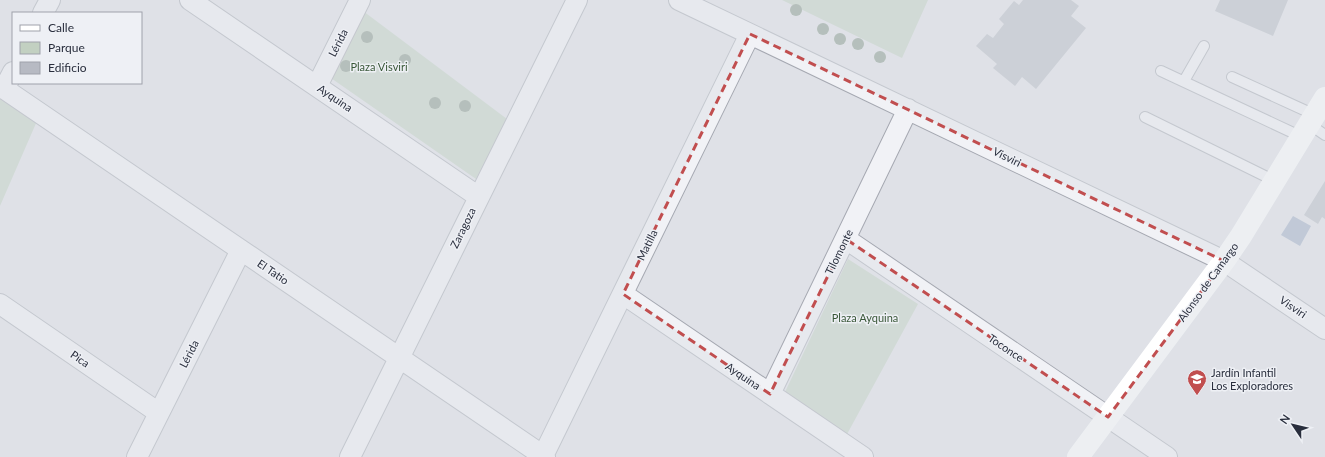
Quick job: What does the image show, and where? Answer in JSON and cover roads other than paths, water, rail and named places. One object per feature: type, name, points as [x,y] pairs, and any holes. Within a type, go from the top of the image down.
[{"type":"street","points":[[44,12],[50,0]]},
{"type":"street","name":"Ayquina","points":[[190,0],[479,197]]},
{"type":"street","name":"Lérida","points":[[317,86],[360,0]]},
{"type":"street","name":"Zaragoza","points":[[350,457],[577,0]]},
{"type":"street","name":"Visviri","points":[[679,0],[1224,261],[1325,329]]},
{"type":"street","name":"Matilla","points":[[544,456],[750,34]]},
{"type":"street","name":"El Tatio","points":[[6,83],[241,250],[544,456]]},
{"type":"street","name":"Tilomonte","points":[[770,394],[908,109]]},
{"type":"street","name":"Alonso de Camargo","points":[[1078,457],[1224,261],[1315,122]]},
{"type":"street","name":"Toconce","points":[[846,239],[1167,457]]},
{"type":"street","name":"Lérida","points":[[137,457],[241,250]]},
{"type":"street","name":"Ayquina","points":[[623,294],[863,457]]},
{"type":"street","name":"Pica","points":[[0,304],[159,413]]},
{"type":"lane","points":[[1184,82],[1204,46]]},
{"type":"lane","points":[[1162,71],[1184,82],[1315,122]]},
{"type":"lane","points":[[1232,77],[1315,122]]},
{"type":"lane","points":[[1145,117],[1275,181]]},
{"type":"water","points":[[1293,216],[1311,226],[1300,246],[1281,235]]},
{"type":"place","name":"Jardín Infantil Los Exploradores","points":[[1197,396]]},
{"type":"park label","name":"Plaza Visviri","points":[[379,67]]},
{"type":"park label","name":"Plaza Ayquina","points":[[865,318]]}]
